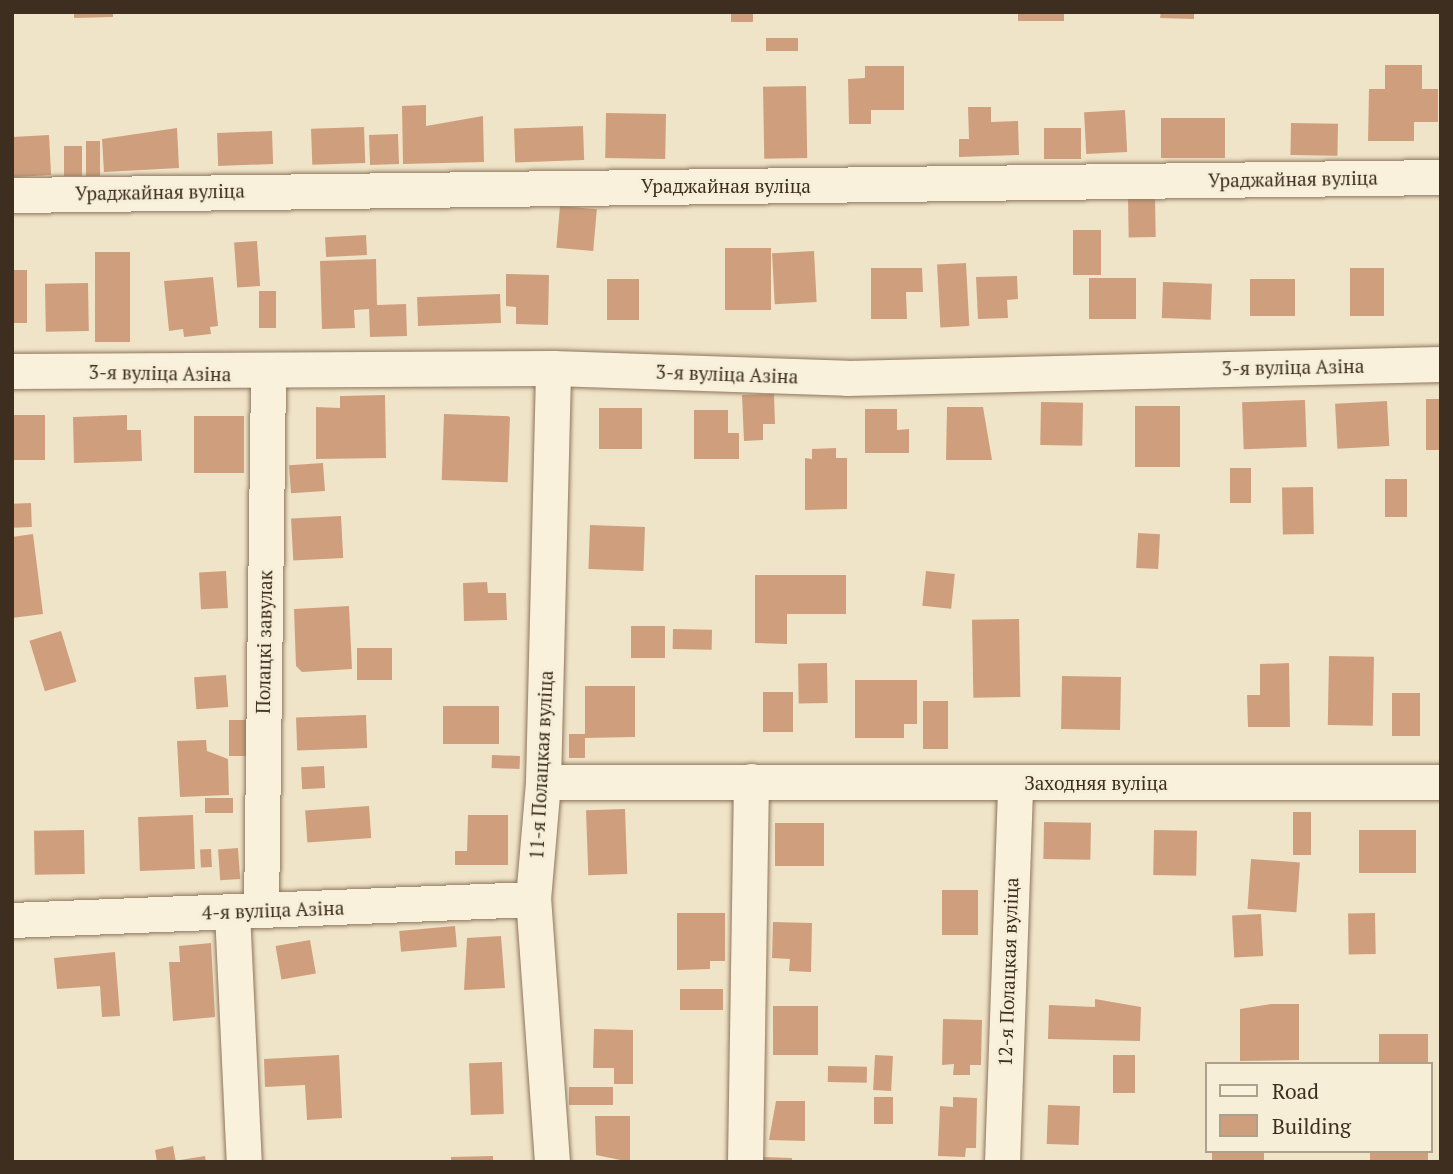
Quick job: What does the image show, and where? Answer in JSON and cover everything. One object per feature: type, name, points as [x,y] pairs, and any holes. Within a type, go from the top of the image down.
[{"type":"street","name":"Ураджайная вуліца","points":[[12,195],[1441,177]]},
{"type":"street","name":"3-я вуліца Азіна","points":[[12,371],[268,374],[553,368],[848,378],[1441,364]]},
{"type":"street","name":"11-я Полацкая вуліца","points":[[552,1162],[533,899],[543,782],[553,368]]},
{"type":"street","name":"Полацкі завулак","points":[[244,1162],[247,911],[268,374]]},
{"type":"street","points":[[745,1162],[751,780]]},
{"type":"street","name":"Заходняя вуліца","points":[[543,782],[1441,782]]},
{"type":"street","name":"12-я Полацкая вуліца","points":[[1002,1162],[1015,783]]},
{"type":"street","name":"4-я вуліца Азіна","points":[[12,920],[533,899]]},
{"type":"building","points":[[74,12],[113,12],[113,17],[74,18]]},
{"type":"building","points":[[731,12],[753,12],[753,22],[731,22]]},
{"type":"building","points":[[1018,12],[1064,12],[1064,21],[1018,21]]},
{"type":"building","points":[[1161,12],[1194,12],[1194,19],[1160,18]]},
{"type":"building","points":[[766,38],[798,38],[798,51],[766,51]]},
{"type":"building","points":[[1385,65],[1422,65],[1422,89],[1438,89],[1438,122],[1414,122],[1414,141],[1368,141],[1369,89],[1385,89]]},
{"type":"building","points":[[865,66],[904,66],[904,110],[871,110],[871,124],[849,124],[848,79],[865,78]]},
{"type":"building","points":[[806,86],[807,158],[764,159],[763,87]]},
{"type":"building","points":[[426,105],[426,126],[483,116],[484,162],[403,164],[402,106]]},
{"type":"building","points":[[968,107],[991,107],[991,122],[1018,121],[1019,155],[959,157],[959,139],[969,139]]},
{"type":"building","points":[[1125,110],[1127,152],[1086,154],[1084,112]]},
{"type":"building","points":[[606,113],[666,114],[665,159],[605,158]]},
{"type":"building","points":[[1161,118],[1225,118],[1225,158],[1161,158]]},
{"type":"building","points":[[1291,123],[1338,124],[1337,156],[1290,155]]},
{"type":"building","points":[[583,126],[584,160],[515,162],[514,128]]},
{"type":"building","points":[[364,127],[365,163],[312,165],[311,129]]},
{"type":"building","points":[[177,128],[179,168],[104,172],[102,139]]},
{"type":"building","points":[[1044,128],[1081,128],[1081,159],[1044,159]]},
{"type":"building","points":[[272,131],[273,164],[218,166],[217,133]]},
{"type":"building","points":[[398,134],[399,164],[370,165],[369,135]]},
{"type":"building","points":[[49,135],[51,175],[14,177],[12,137]]},
{"type":"building","points":[[86,141],[100,141],[100,176],[86,176]]},
{"type":"building","points":[[64,146],[82,146],[82,176],[64,176]]},
{"type":"building","points":[[1128,197],[1155,197],[1156,237],[1129,237]]},
{"type":"building","points":[[560,206],[597,209],[593,251],[556,248]]},
{"type":"building","points":[[1073,230],[1101,230],[1101,275],[1073,275]]},
{"type":"building","points":[[366,235],[367,255],[326,257],[325,237]]},
{"type":"building","points":[[257,241],[260,286],[237,287],[234,243]]},
{"type":"building","points":[[725,248],[771,248],[771,310],[725,310]]},
{"type":"building","points":[[814,251],[817,302],[775,304],[772,253]]},
{"type":"building","points":[[95,252],[130,252],[130,342],[95,342]]},
{"type":"building","points":[[376,259],[377,305],[406,304],[407,336],[370,337],[369,309],[354,310],[355,328],[322,329],[320,261]]},
{"type":"building","points":[[966,263],[969,326],[940,327],[937,265]]},
{"type":"building","points":[[871,268],[922,268],[923,292],[906,292],[907,319],[871,319]]},
{"type":"building","points":[[1350,268],[1384,268],[1384,316],[1350,316]]},
{"type":"building","points":[[12,270],[27,270],[27,323],[12,323]]},
{"type":"building","points":[[506,274],[549,275],[548,325],[516,324],[516,307],[506,306]]},
{"type":"building","points":[[1017,276],[1018,299],[1007,300],[1008,318],[978,319],[976,277]]},
{"type":"building","points":[[213,277],[218,326],[210,327],[211,334],[184,337],[183,329],[169,331],[164,281]]},
{"type":"building","points":[[1089,278],[1136,278],[1136,319],[1089,319]]},
{"type":"building","points":[[607,279],[639,279],[639,320],[607,320]]},
{"type":"building","points":[[1250,279],[1295,279],[1295,316],[1250,316]]},
{"type":"building","points":[[1163,282],[1212,284],[1211,320],[1162,318]]},
{"type":"building","points":[[88,283],[89,331],[46,332],[45,284]]},
{"type":"building","points":[[259,291],[276,291],[276,328],[259,328]]},
{"type":"building","points":[[500,294],[501,323],[418,326],[417,297]]},
{"type":"building","points":[[774,394],[775,424],[763,424],[763,440],[744,441],[742,395]]},
{"type":"building","points":[[385,395],[386,458],[316,459],[316,407],[340,408],[340,396]]},
{"type":"building","points":[[1426,399],[1441,399],[1441,450],[1426,450]]},
{"type":"building","points":[[1305,400],[1307,447],[1244,449],[1242,402]]},
{"type":"building","points":[[1387,401],[1389,446],[1337,449],[1335,404]]},
{"type":"building","points":[[1041,402],[1083,403],[1082,446],[1040,445]]},
{"type":"building","points":[[1135,406],[1180,406],[1180,467],[1135,467]]},
{"type":"building","points":[[947,407],[983,407],[992,460],[946,460]]},
{"type":"building","points":[[599,408],[642,408],[642,449],[599,449]]},
{"type":"building","points":[[865,409],[897,409],[897,430],[909,429],[909,453],[865,453]]},
{"type":"building","points":[[694,410],[728,410],[728,433],[739,433],[739,459],[694,459]]},
{"type":"building","points":[[444,414],[510,416],[508,482],[442,480]]},
{"type":"building","points":[[12,415],[45,415],[45,460],[12,460]]},
{"type":"building","points":[[127,415],[127,430],[141,430],[142,461],[74,463],[73,417]]},
{"type":"building","points":[[194,416],[244,416],[244,473],[194,473]]},
{"type":"building","points":[[836,448],[836,458],[847,458],[847,509],[805,510],[805,458],[812,459],[812,449]]},
{"type":"building","points":[[323,463],[325,491],[291,493],[289,465]]},
{"type":"building","points":[[1230,468],[1251,468],[1251,503],[1230,503]]},
{"type":"building","points":[[1385,479],[1407,479],[1407,517],[1385,517]]},
{"type":"building","points":[[1313,487],[1314,534],[1283,535],[1282,488]]},
{"type":"building","points":[[31,503],[32,527],[13,528],[12,504]]},
{"type":"building","points":[[341,516],[343,558],[293,561],[291,519]]},
{"type":"building","points":[[590,525],[645,527],[643,571],[588,569]]},
{"type":"building","points":[[1138,533],[1160,534],[1158,569],[1136,568]]},
{"type":"building","points":[[33,534],[43,614],[12,618],[12,537]]},
{"type":"building","points":[[226,571],[228,608],[201,609],[199,572]]},
{"type":"building","points":[[926,571],[955,574],[951,609],[922,606]]},
{"type":"building","points":[[755,575],[846,575],[846,614],[787,614],[787,644],[755,643]]},
{"type":"building","points":[[487,582],[488,593],[506,593],[507,620],[464,621],[463,583]]},
{"type":"building","points":[[349,606],[352,669],[302,672],[296,666],[294,609]]},
{"type":"building","points":[[1019,619],[1020,697],[973,698],[972,620]]},
{"type":"building","points":[[631,626],[665,626],[665,658],[631,658]]},
{"type":"building","points":[[673,629],[712,630],[712,650],[673,649]]},
{"type":"building","points":[[61,631],[76,682],[45,691],[29,641]]},
{"type":"building","points":[[357,648],[392,648],[392,680],[357,680]]},
{"type":"building","points":[[1329,656],[1374,657],[1373,726],[1328,725]]},
{"type":"building","points":[[827,663],[828,703],[799,704],[798,664]]},
{"type":"building","points":[[1289,663],[1290,727],[1248,727],[1247,695],[1260,695],[1260,664]]},
{"type":"building","points":[[226,675],[228,707],[196,709],[194,677]]},
{"type":"building","points":[[1062,676],[1121,677],[1120,730],[1061,729]]},
{"type":"building","points":[[855,680],[917,680],[917,724],[904,724],[904,738],[855,738]]},
{"type":"building","points":[[585,686],[635,686],[635,737],[585,738],[585,758],[569,758],[569,734],[585,734]]},
{"type":"building","points":[[763,692],[793,692],[793,732],[763,732]]},
{"type":"building","points":[[1392,693],[1420,693],[1420,736],[1392,736]]},
{"type":"building","points":[[923,701],[948,701],[948,749],[923,749]]},
{"type":"building","points":[[443,706],[499,706],[499,744],[443,744]]},
{"type":"building","points":[[366,715],[367,748],[297,750],[296,717]]},
{"type":"building","points":[[229,720],[248,720],[248,756],[229,756]]},
{"type":"building","points":[[206,740],[207,751],[228,759],[229,795],[180,797],[177,741]]},
{"type":"building","points":[[492,755],[520,756],[520,769],[492,768]]},
{"type":"building","points":[[324,766],[325,788],[302,789],[301,767]]},
{"type":"building","points":[[205,798],[233,798],[233,813],[205,813]]},
{"type":"building","points":[[369,806],[371,838],[307,842],[305,810]]},
{"type":"building","points":[[625,809],[627,874],[588,875],[586,810]]},
{"type":"building","points":[[1293,812],[1311,812],[1311,855],[1293,855]]},
{"type":"building","points":[[193,815],[195,869],[140,871],[138,817]]},
{"type":"building","points":[[468,815],[508,815],[508,865],[455,865],[455,851],[467,851]]},
{"type":"building","points":[[1044,822],[1091,823],[1090,860],[1043,859]]},
{"type":"building","points":[[775,823],[824,823],[824,866],[775,866]]},
{"type":"building","points":[[84,830],[85,874],[35,875],[34,831]]},
{"type":"building","points":[[1154,830],[1197,831],[1196,876],[1153,875]]},
{"type":"building","points":[[1359,830],[1416,830],[1416,873],[1359,873]]},
{"type":"building","points":[[238,848],[240,879],[220,880],[218,849]]},
{"type":"building","points":[[211,849],[212,867],[201,868],[200,850]]},
{"type":"building","points":[[1251,859],[1300,862],[1296,912],[1248,909]]},
{"type":"building","points":[[942,890],[978,890],[978,935],[942,935]]},
{"type":"building","points":[[677,913],[725,913],[725,961],[710,961],[710,969],[677,970]]},
{"type":"building","points":[[1348,913],[1375,913],[1376,954],[1349,954]]},
{"type":"building","points":[[1261,914],[1263,956],[1234,957],[1232,916]]},
{"type":"building","points":[[773,922],[812,923],[811,972],[789,971],[790,959],[772,958]]},
{"type":"building","points":[[455,926],[457,947],[401,952],[399,931]]},
{"type":"building","points":[[501,936],[505,988],[464,990],[467,938]]},
{"type":"building","points":[[310,940],[316,973],[281,980],[276,946]]},
{"type":"building","points":[[211,943],[215,1017],[173,1021],[169,962],[180,962],[179,946]]},
{"type":"building","points":[[115,952],[120,1016],[102,1017],[100,986],[57,989],[54,958]]},
{"type":"building","points":[[680,989],[723,989],[723,1010],[680,1010]]},
{"type":"building","points":[[1095,999],[1141,1007],[1140,1041],[1048,1039],[1049,1005],[1095,1007]]},
{"type":"building","points":[[1271,1004],[1299,1004],[1299,1060],[1240,1061],[1240,1009]]},
{"type":"building","points":[[773,1006],[818,1006],[818,1055],[773,1055]]},
{"type":"building","points":[[943,1019],[982,1020],[981,1065],[970,1065],[970,1075],[953,1075],[954,1064],[942,1065]]},
{"type":"building","points":[[594,1029],[633,1030],[633,1084],[614,1084],[614,1068],[593,1068]]},
{"type":"building","points":[[1379,1034],[1428,1034],[1428,1062],[1379,1062]]},
{"type":"building","points":[[339,1055],[342,1118],[307,1120],[305,1085],[265,1087],[264,1059]]},
{"type":"building","points":[[875,1055],[893,1056],[891,1091],[873,1090]]},
{"type":"building","points":[[1113,1055],[1135,1055],[1135,1093],[1113,1093]]},
{"type":"building","points":[[502,1062],[504,1114],[471,1115],[469,1063]]},
{"type":"building","points":[[828,1066],[867,1067],[867,1083],[828,1082]]},
{"type":"building","points":[[569,1087],[613,1087],[613,1105],[569,1105]]},
{"type":"building","points":[[874,1097],[893,1097],[893,1124],[874,1124]]},
{"type":"building","points":[[953,1097],[977,1098],[976,1148],[966,1148],[965,1157],[938,1156],[940,1106],[953,1107]]},
{"type":"building","points":[[776,1101],[805,1101],[805,1141],[769,1140]]},
{"type":"building","points":[[1048,1105],[1080,1106],[1079,1145],[1047,1144]]},
{"type":"building","points":[[595,1116],[630,1116],[630,1162],[596,1155]]},
{"type":"building","points":[[173,1146],[176,1162],[157,1162],[155,1150]]},
{"type":"building","points":[[1212,1153],[1264,1153],[1264,1162],[1212,1162]]},
{"type":"building","points":[[1370,1153],[1428,1153],[1428,1162],[1370,1162]]},
{"type":"building","points":[[205,1156],[206,1162],[180,1162],[180,1160]]},
{"type":"building","points":[[493,1156],[493,1162],[451,1162],[451,1157]]},
{"type":"building","points":[[763,1157],[792,1158],[792,1162],[763,1162]]}]
